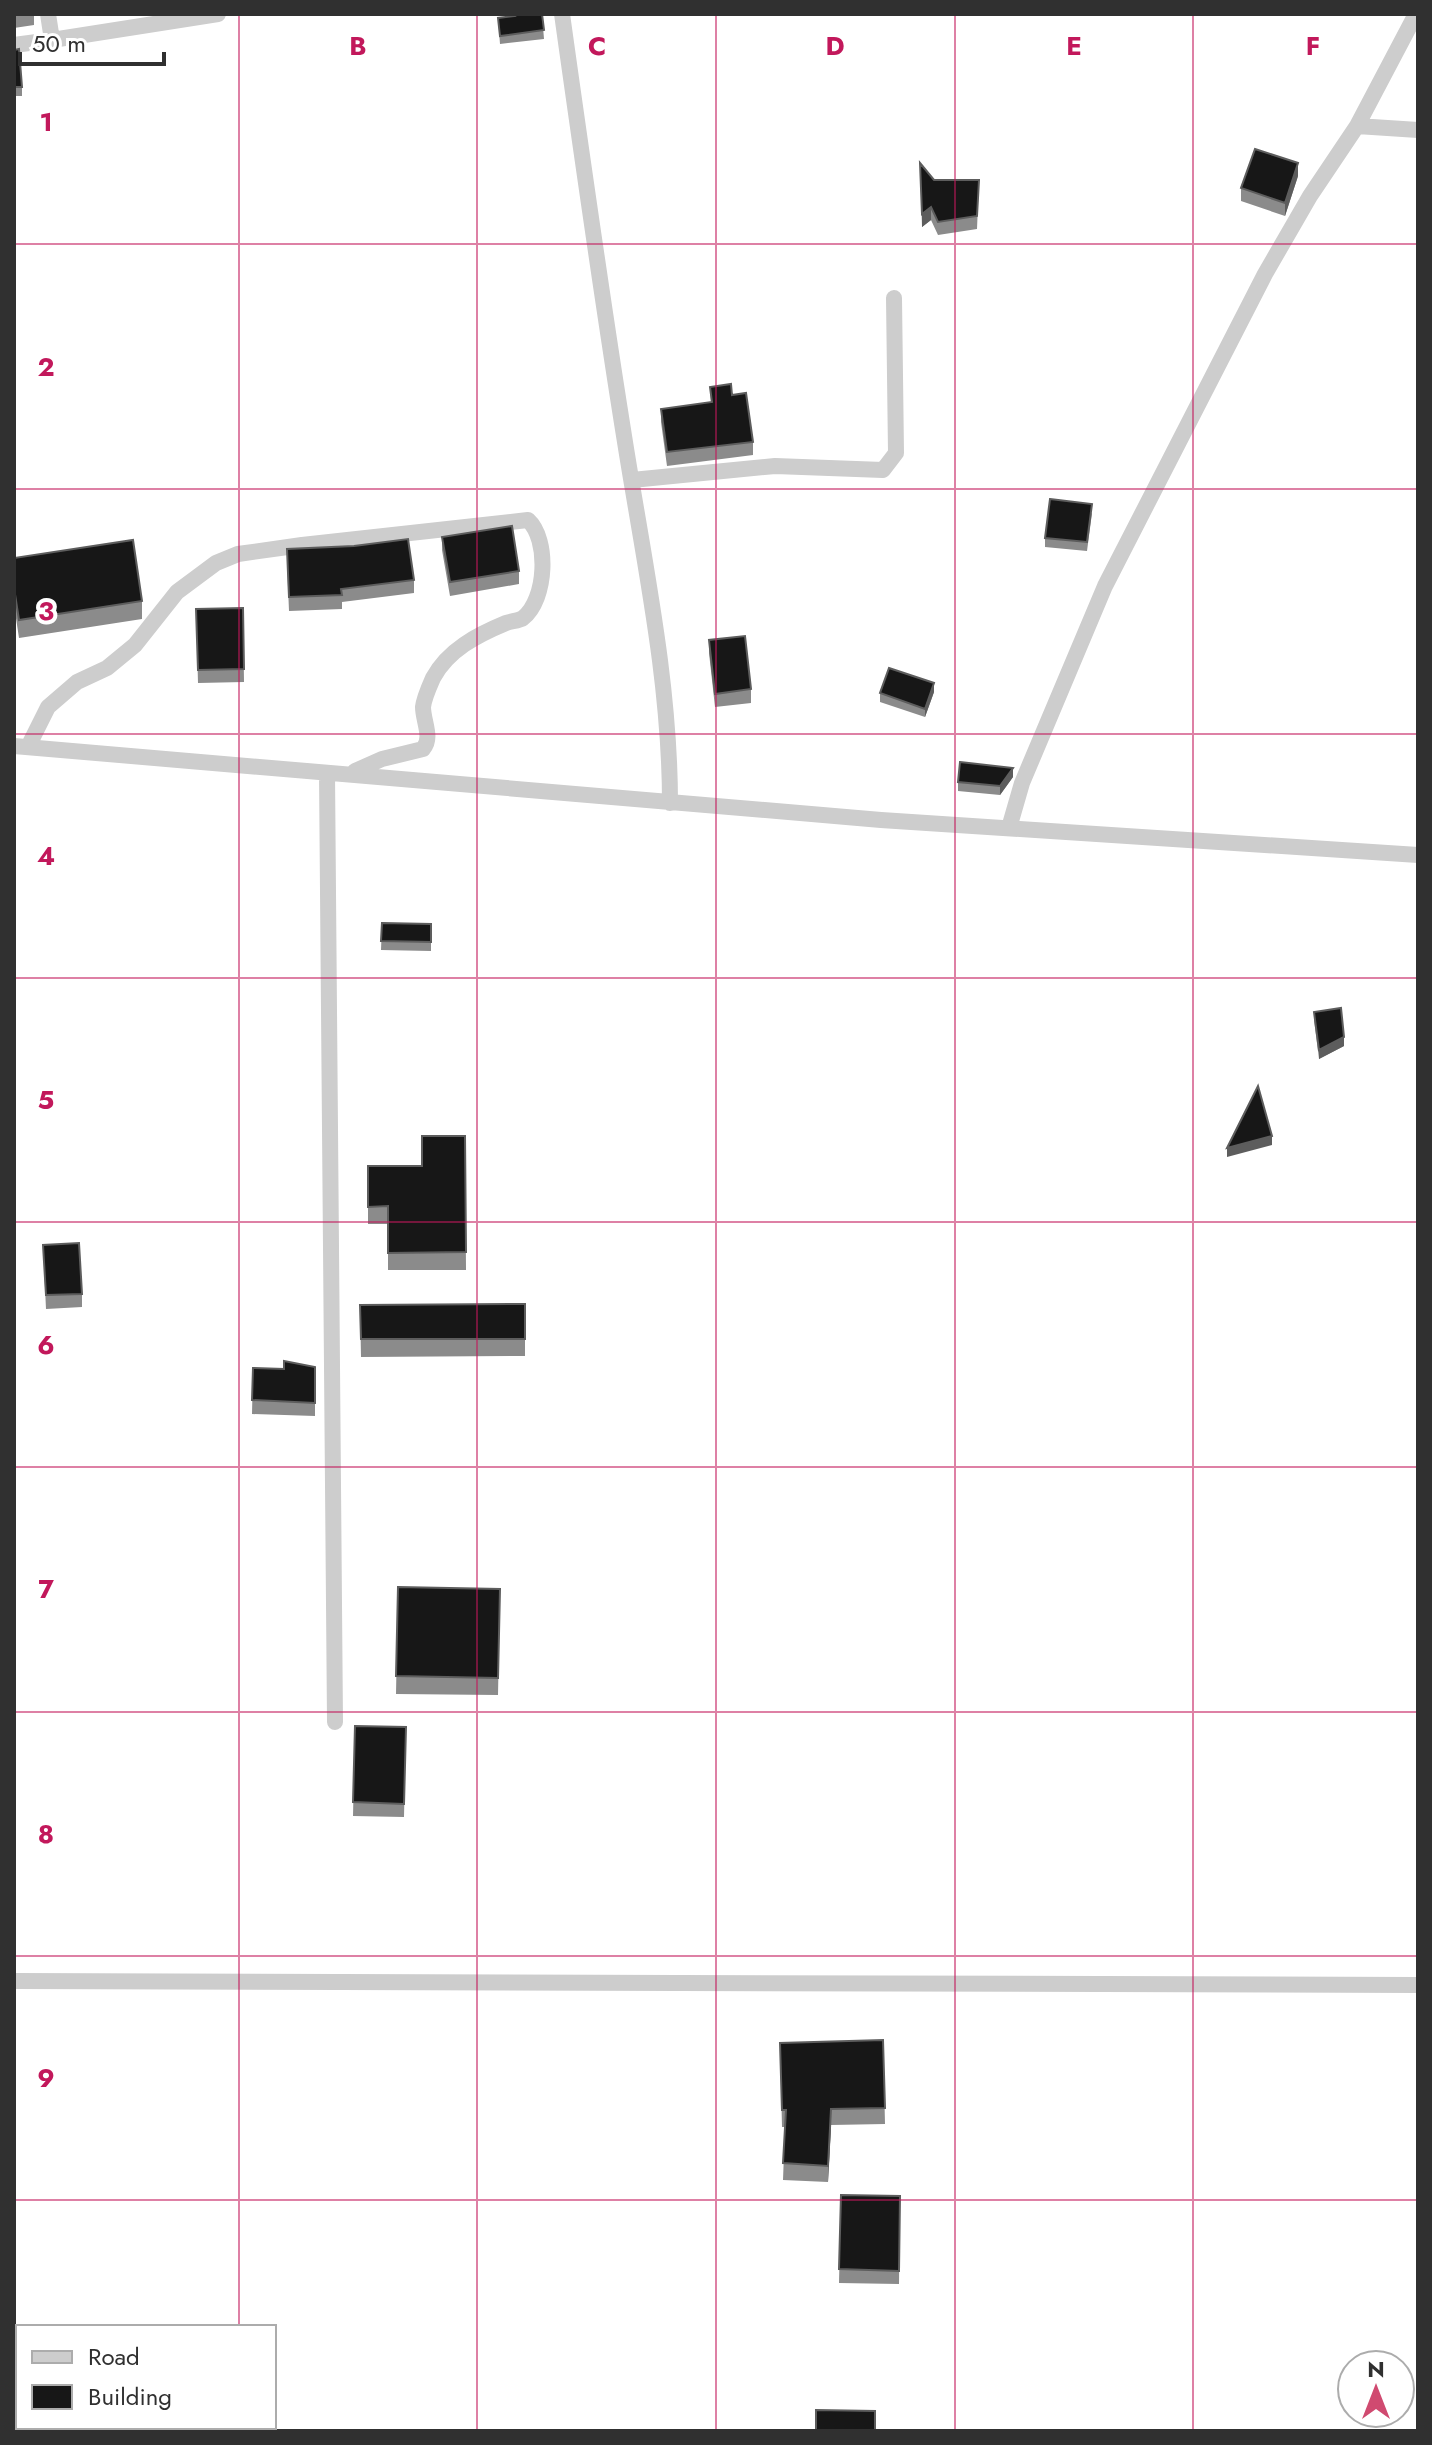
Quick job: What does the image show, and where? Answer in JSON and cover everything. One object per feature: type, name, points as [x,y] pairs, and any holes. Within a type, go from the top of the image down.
[{"type":"street","points":[[48,14],[52,40]]},
{"type":"street","points":[[14,45],[218,14]]},
{"type":"street","points":[[562,14],[650,583],[669,728],[670,803]]},
{"type":"street","points":[[1009,828],[1022,783],[1105,586],[1265,274],[1310,196],[1357,126],[1416,14]]},
{"type":"street","points":[[1357,126],[1418,130]]},
{"type":"street","points":[[632,480],[775,466],[883,470],[896,453],[894,298]]},
{"type":"street","points":[[350,773],[382,759],[423,749],[428,739],[423,705],[444,661],[457,648],[522,619],[531,609],[538,589],[542,556],[540,538],[528,520],[302,545],[238,554],[216,563],[177,592],[135,645],[107,668],[77,682],[48,707],[21,747],[670,803],[1418,855]]},
{"type":"street","points":[[327,773],[335,1722]]},
{"type":"street","points":[[14,1981],[1418,1985]]},
{"type":"building","points":[[514,14],[542,14],[544,30],[500,36],[498,18]]},
{"type":"building","points":[[19,49],[22,87],[14,87],[14,50]]},
{"type":"building","points":[[1255,149],[1298,163],[1285,203],[1241,188]]},
{"type":"building","points":[[920,163],[934,180],[979,180],[977,216],[938,222],[931,207],[922,214]]},
{"type":"building","points":[[731,384],[732,395],[746,393],[753,442],[667,452],[661,409],[712,402],[710,387]]},
{"type":"building","points":[[1050,499],[1092,504],[1087,542],[1045,538]]},
{"type":"building","points":[[512,526],[519,571],[450,582],[442,537]]},
{"type":"building","points":[[408,539],[414,580],[341,589],[342,595],[289,597],[287,549],[354,546]]},
{"type":"building","points":[[133,540],[142,601],[19,620],[14,588],[14,558]]},
{"type":"building","points":[[243,608],[244,669],[198,670],[196,609]]},
{"type":"building","points":[[745,636],[751,689],[715,694],[709,640]]},
{"type":"building","points":[[889,668],[934,683],[925,709],[880,693]]},
{"type":"building","points":[[960,762],[1013,768],[1000,786],[958,782]]},
{"type":"building","points":[[382,923],[431,924],[431,942],[381,941]]},
{"type":"building","points":[[1341,1008],[1344,1037],[1319,1050],[1314,1012]]},
{"type":"building","points":[[1258,1086],[1272,1136],[1227,1148]]},
{"type":"building","points":[[422,1136],[465,1136],[466,1252],[388,1253],[388,1206],[368,1207],[368,1166],[422,1166]]},
{"type":"building","points":[[79,1243],[82,1294],[46,1295],[43,1245]]},
{"type":"building","points":[[525,1304],[525,1339],[361,1339],[360,1305]]},
{"type":"building","points":[[284,1361],[315,1367],[315,1403],[252,1400],[253,1368],[284,1369]]},
{"type":"building","points":[[398,1587],[500,1589],[498,1678],[396,1676]]},
{"type":"building","points":[[355,1726],[406,1727],[404,1804],[353,1802]]},
{"type":"building","points":[[883,2040],[885,2108],[831,2109],[828,2166],[783,2163],[786,2110],[782,2110],[780,2043]]},
{"type":"building","points":[[841,2195],[900,2196],[899,2271],[839,2269]]},
{"type":"building","points":[[816,2410],[875,2411],[875,2431],[816,2431]]}]
